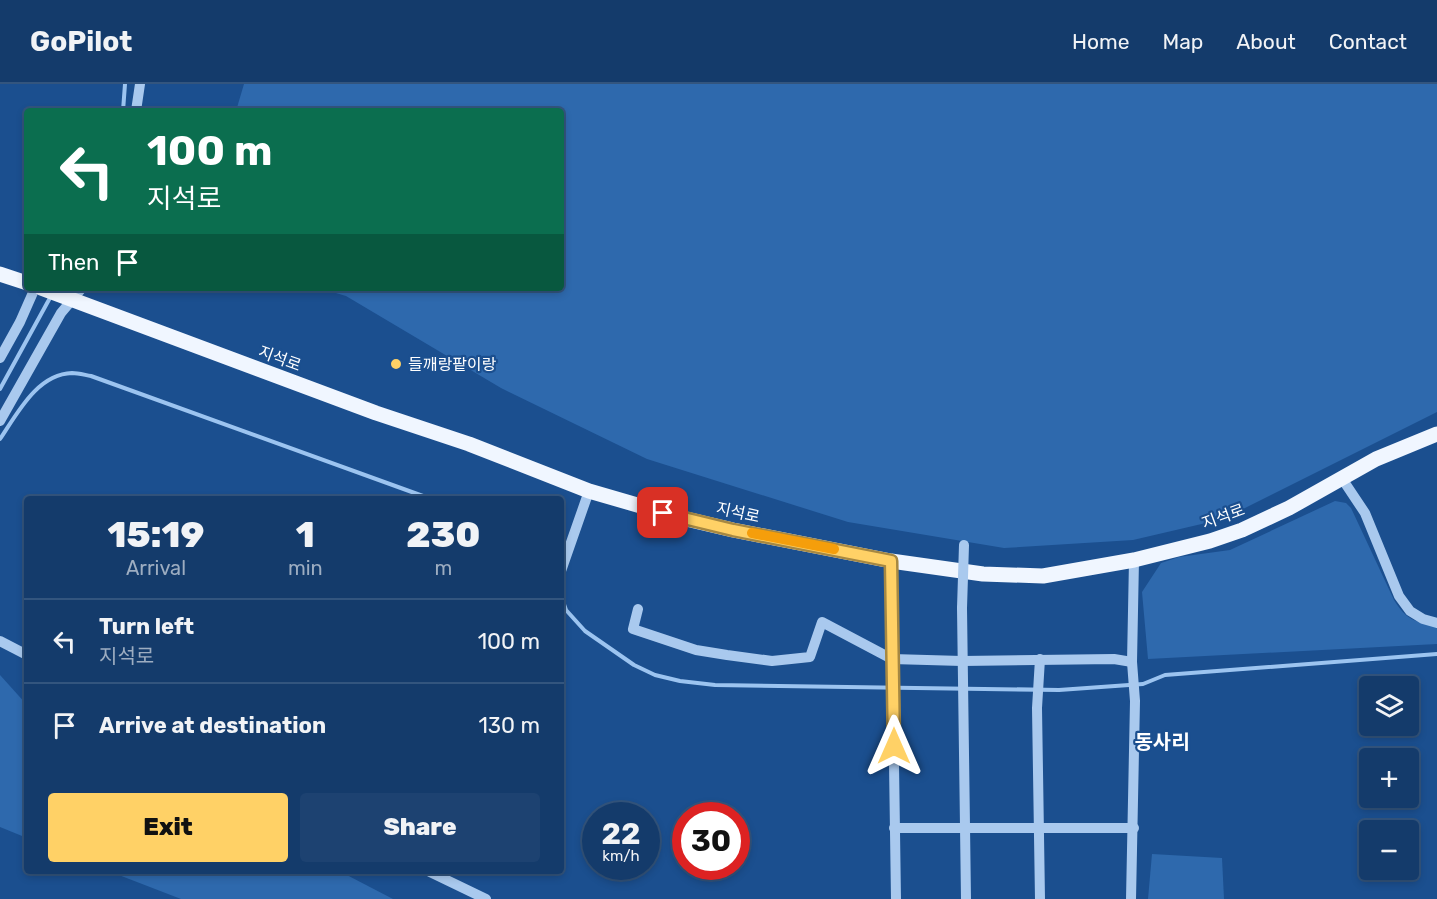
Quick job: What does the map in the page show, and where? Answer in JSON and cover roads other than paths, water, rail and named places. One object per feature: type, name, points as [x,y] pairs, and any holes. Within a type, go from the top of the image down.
[{"type":"main road","points":[[0,274],[24,282]]},
{"type":"main road","name":"지석로","points":[[54,291],[75,296],[376,413],[469,444],[589,492],[692,520],[891,561],[983,574],[1043,576],[1134,560],[1242,530],[1289,508],[1376,459],[1437,434]]},
{"type":"street","points":[[136,108],[140,84]]},
{"type":"street","points":[[0,358],[34,291]]},
{"type":"street","points":[[0,421],[61,313],[75,296]]},
{"type":"street","points":[[1341,477],[1365,513],[1399,596],[1410,610],[1423,619],[1437,623]]},
{"type":"street","points":[[564,562],[589,492]]},
{"type":"street","points":[[963,545],[966,899]]},
{"type":"street","points":[[1131,899],[1134,828],[1135,701],[1132,662],[1134,560]]},
{"type":"street","points":[[891,561],[896,899]]},
{"type":"street","points":[[638,609],[633,629],[696,650],[772,661],[810,657],[822,622],[892,659],[963,666],[1040,659],[1114,659],[1132,662]]},
{"type":"street","points":[[0,640],[24,653]]},
{"type":"street","points":[[1040,659],[1037,708],[1040,899]]},
{"type":"street","points":[[894,828],[1040,826],[1134,828]]},
{"type":"street","points":[[452,877],[486,899]]},
{"type":"waterway","points":[[123,108],[125,84]]},
{"type":"waterway","points":[[0,389],[51,296]]},
{"type":"waterway","points":[[0,439],[21,407],[38,388],[48,380],[60,375],[77,373],[91,376],[423,496]]},
{"type":"waterway","points":[[564,604],[566,610],[585,631],[634,665],[655,675],[680,681],[715,685],[1059,690],[1143,684],[1165,675],[1437,654]]},
{"type":"place","name":"들깨랑팥이랑","points":[[396,364]]},
{"type":"district","name":"동사리","points":[[1162,742]]}]
